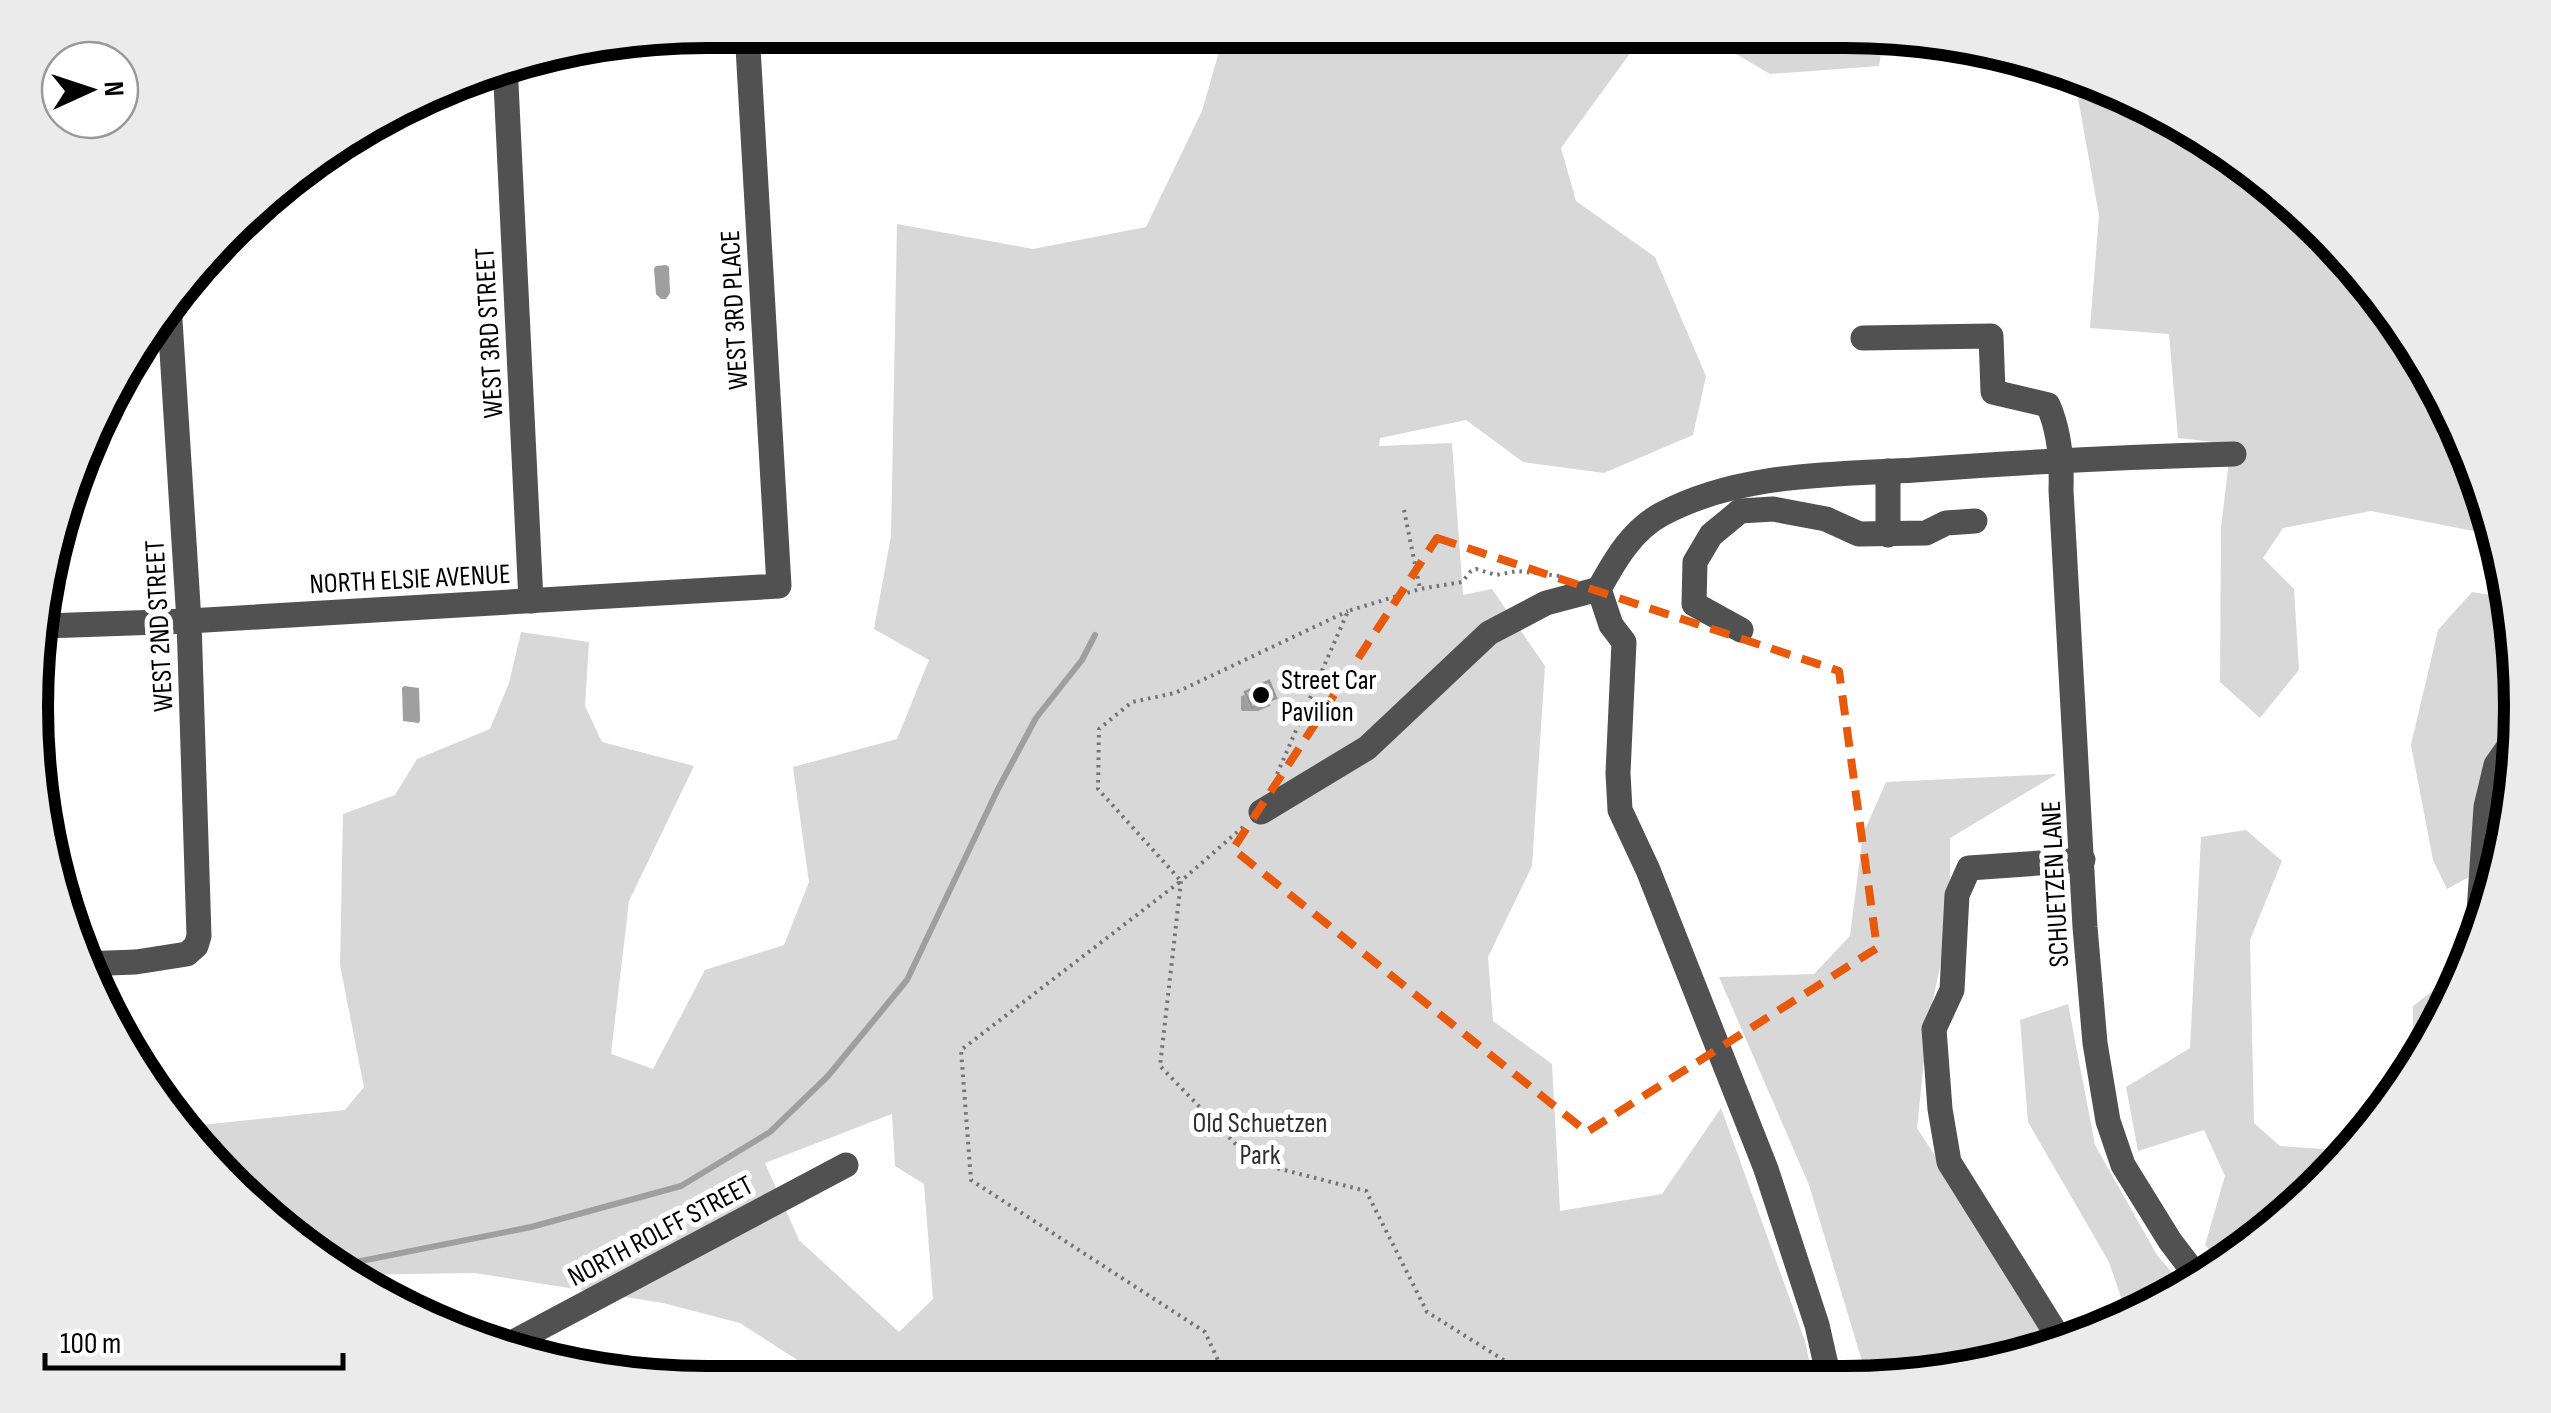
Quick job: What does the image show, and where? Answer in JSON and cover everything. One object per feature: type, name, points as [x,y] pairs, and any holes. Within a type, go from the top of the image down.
[{"type":"street","name":"WEST 3RD PLACE","points":[[748,48],[779,586]]},
{"type":"street","name":"WEST 3RD STREET","points":[[506,79],[530,600]]},
{"type":"street","name":"WEST 2ND STREET","points":[[100,963],[187,954],[196,946],[199,936],[189,621],[170,324]]},
{"type":"street","name":"SCHUETZEN LANE","points":[[1863,338],[1991,336],[1993,392],[2048,405],[2053,416],[2062,460],[2085,928],[2095,1043],[2108,1122],[2123,1165],[2190,1267]]},
{"type":"street","points":[[1826,1366],[1817,1324],[1766,1168],[1648,870],[1620,810],[1624,642],[1612,626],[1602,585],[1623,547],[1658,516],[1714,491],[1782,478],[2062,460],[2234,454]]},
{"type":"street","points":[[1888,472],[1888,535]]},
{"type":"street","points":[[1742,630],[1694,604],[1696,562],[1711,535],[1740,511],[1773,508],[1826,519],[1859,534],[1926,533],[1946,524],[1975,521]]},
{"type":"street","points":[[1260,812],[1367,748],[1489,634],[1546,602],[1602,585]]},
{"type":"street","name":"NORTH ELSIE AVENUE","points":[[52,626],[779,586]]},
{"type":"street","points":[[2481,875],[2486,807],[2501,757]]},
{"type":"street","points":[[2055,1331],[1949,1162],[1940,1110],[1934,1029],[1952,990],[1956,896],[1969,868],[2083,860]]},
{"type":"street","name":"NORTH ROLFF STREET","points":[[520,1338],[846,1165]]},
{"type":"path","points":[[1404,510],[1420,589]]},
{"type":"path","points":[[1513,1366],[1427,1312],[1366,1192],[1253,1162],[1160,1066],[1181,881],[1098,790],[1098,729],[1132,702],[1175,693],[1348,611],[1420,589],[1462,582],[1476,569],[1496,575],[1517,571],[1602,585]]},
{"type":"path","points":[[1276,776],[1348,611]]},
{"type":"path","points":[[1221,1366],[1205,1332],[971,1180],[961,1050],[1181,881],[1260,812]]},
{"type":"highlighted area","points":[[1437,538],[1839,671],[1877,948],[1587,1132],[1233,849]]},
{"type":"green space","name":"Old Schuetzen Park","points":[[1220,48],[1653,48],[1631,52],[1561,148],[1576,201],[1655,257],[1706,376],[1693,435],[1604,473],[1523,462],[1466,420],[1380,438],[1379,446],[1452,443],[1463,595],[1492,589],[1545,666],[1532,866],[1488,957],[1493,1021],[1552,1064],[1560,1211],[1662,1194],[1721,1108],[1805,1341],[1810,1366],[807,1366],[740,1323],[663,1303],[475,1273],[373,1275],[272,1202],[198,1125],[345,1110],[364,1087],[340,965],[343,814],[395,795],[417,759],[490,729],[509,683],[521,632],[589,642],[585,706],[602,742],[694,766],[629,901],[611,1054],[653,1069],[705,970],[784,945],[809,882],[793,767],[897,739],[929,660],[874,629],[891,536],[897,224],[1033,249],[1146,227],[1202,111]],"holes":[[[892,1114],[895,1166],[924,1184],[933,1299],[899,1332],[799,1240],[765,1163]]]},
{"type":"green space","points":[[1726,48],[1881,49],[1879,66],[1770,74]]},
{"type":"green space","points":[[2077,90],[2136,115],[2211,159],[2279,211],[2310,241],[2340,272],[2392,340],[2436,415],[2469,495],[2480,532],[2371,511],[2283,528],[2263,558],[2294,589],[2299,670],[2260,718],[2220,682],[2221,527],[2231,444],[2178,438],[2169,334],[2090,328],[2099,215]]},
{"type":"green space","points":[[2472,592],[2494,596],[2502,663],[2502,746],[2485,774],[2469,877],[2447,889],[2433,860],[2411,745],[2438,630]]},
{"type":"green space","points":[[2057,774],[1950,838],[1950,920],[1928,1023],[1917,1128],[2049,1333],[1973,1353],[1863,1365],[1809,1185],[1719,977],[1814,974],[1850,936],[1863,834],[1886,782]]},
{"type":"green space","points":[[2246,830],[2282,861],[2250,940],[2254,1123],[2280,1146],[2332,1150],[2279,1202],[2212,1253],[2205,1245],[2225,1176],[2204,1130],[2138,1151],[2126,1087],[2190,1048],[2201,837]]},
{"type":"green space","points":[[2443,983],[2413,1039],[2413,1006]]},
{"type":"green space","points":[[2068,1004],[2095,1145],[2157,1255],[2175,1276],[2123,1304],[2109,1262],[2028,1122],[2020,1020]]},
{"type":"shaded area","points":[[666,265],[670,293],[661,299],[656,294],[654,269]]},
{"type":"shaded area","points":[[404,686],[419,688],[419,723],[403,721]]},
{"type":"building","name":"Street Car Pavilion","points":[[1269,681],[1276,698],[1252,708],[1245,692]]},
{"type":"waterway","points":[[354,1262],[531,1227],[681,1186],[770,1132],[828,1076],[907,980],[1036,718],[1082,660],[1095,635]]},
{"type":"place","name":"Street Car Pavilion","points":[[1261,695]]}]
